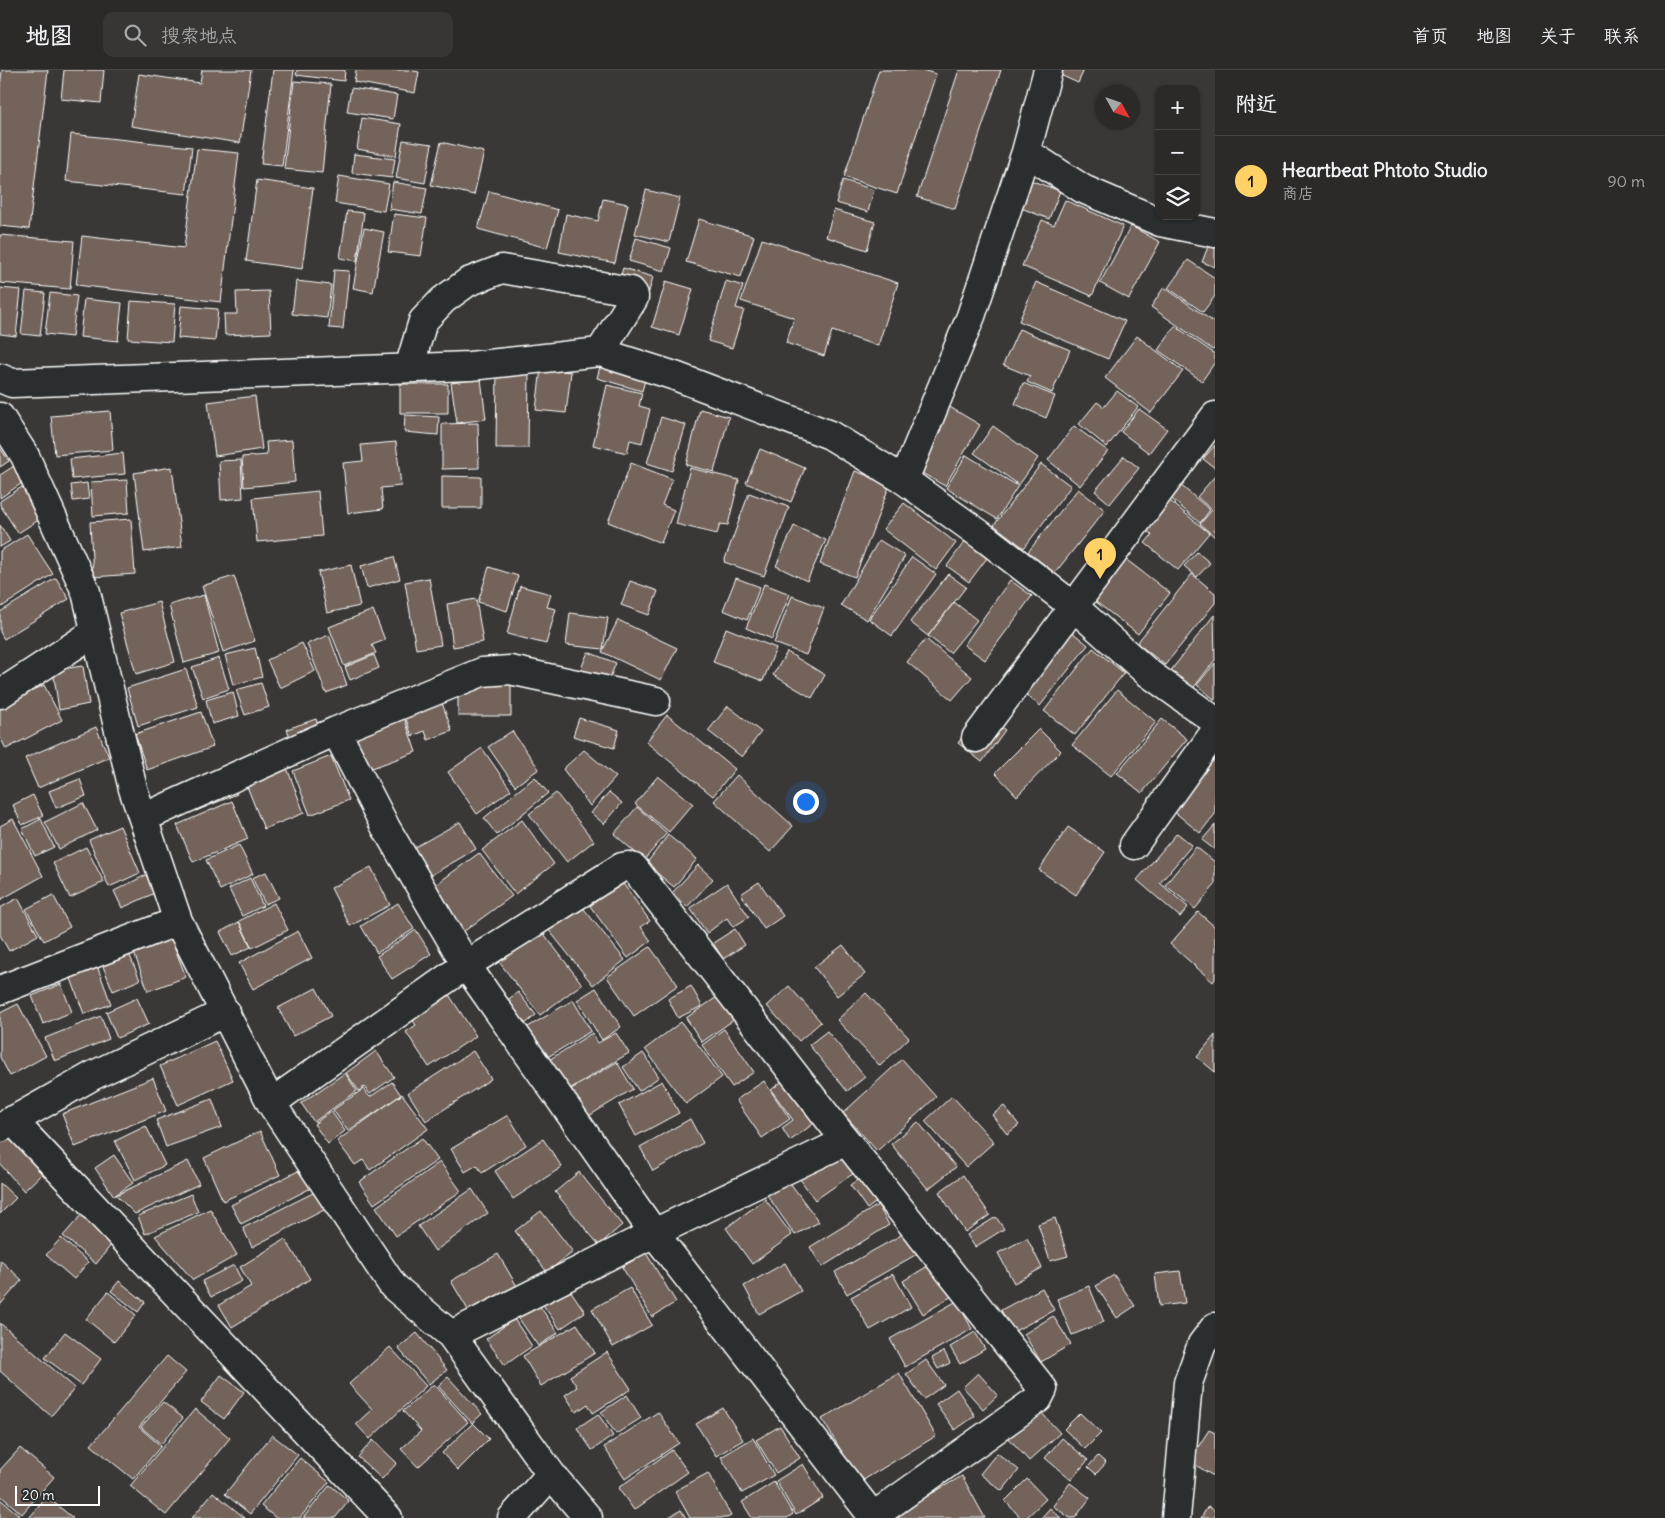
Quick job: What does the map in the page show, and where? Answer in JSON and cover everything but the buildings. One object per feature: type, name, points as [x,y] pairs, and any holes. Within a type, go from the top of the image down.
[{"type":"street","points":[[904,480],[971,316],[1026,152],[1048,70]]},
{"type":"street","points":[[1026,152],[1083,189],[1160,222],[1215,233]]},
{"type":"street","points":[[409,368],[423,321],[443,300],[468,282],[502,269],[631,291],[634,298],[600,352]]},
{"type":"street","points":[[0,378],[12,383],[470,366],[600,352],[675,376],[830,435],[904,480],[981,535],[1073,606],[1147,672],[1215,721]]},
{"type":"street","points":[[976,738],[1215,416]]},
{"type":"street","points":[[0,417],[25,456],[86,592],[133,789],[178,921],[271,1102],[393,1286],[451,1335],[551,1474],[588,1518]]},
{"type":"street","points":[[0,694],[95,632]]},
{"type":"street","points":[[143,818],[336,731],[482,672],[510,670],[656,701]]},
{"type":"street","points":[[271,1102],[466,965],[622,867],[634,868],[846,1141],[1043,1389],[1038,1399],[873,1518],[654,1233],[466,965],[386,828],[336,731]]},
{"type":"street","points":[[1134,845],[1215,732]]},
{"type":"street","points":[[0,990],[178,921]]},
{"type":"street","points":[[226,1012],[94,1075],[6,1124],[388,1518]]},
{"type":"street","points":[[451,1335],[654,1233],[846,1141]]},
{"type":"street","points":[[1176,1518],[1188,1384],[1202,1344],[1215,1327]]},
{"type":"street","points":[[512,1518],[551,1474]]},
{"type":"place","name":"Heartbeat Phtoto Studio","points":[[1100,579]]}]
